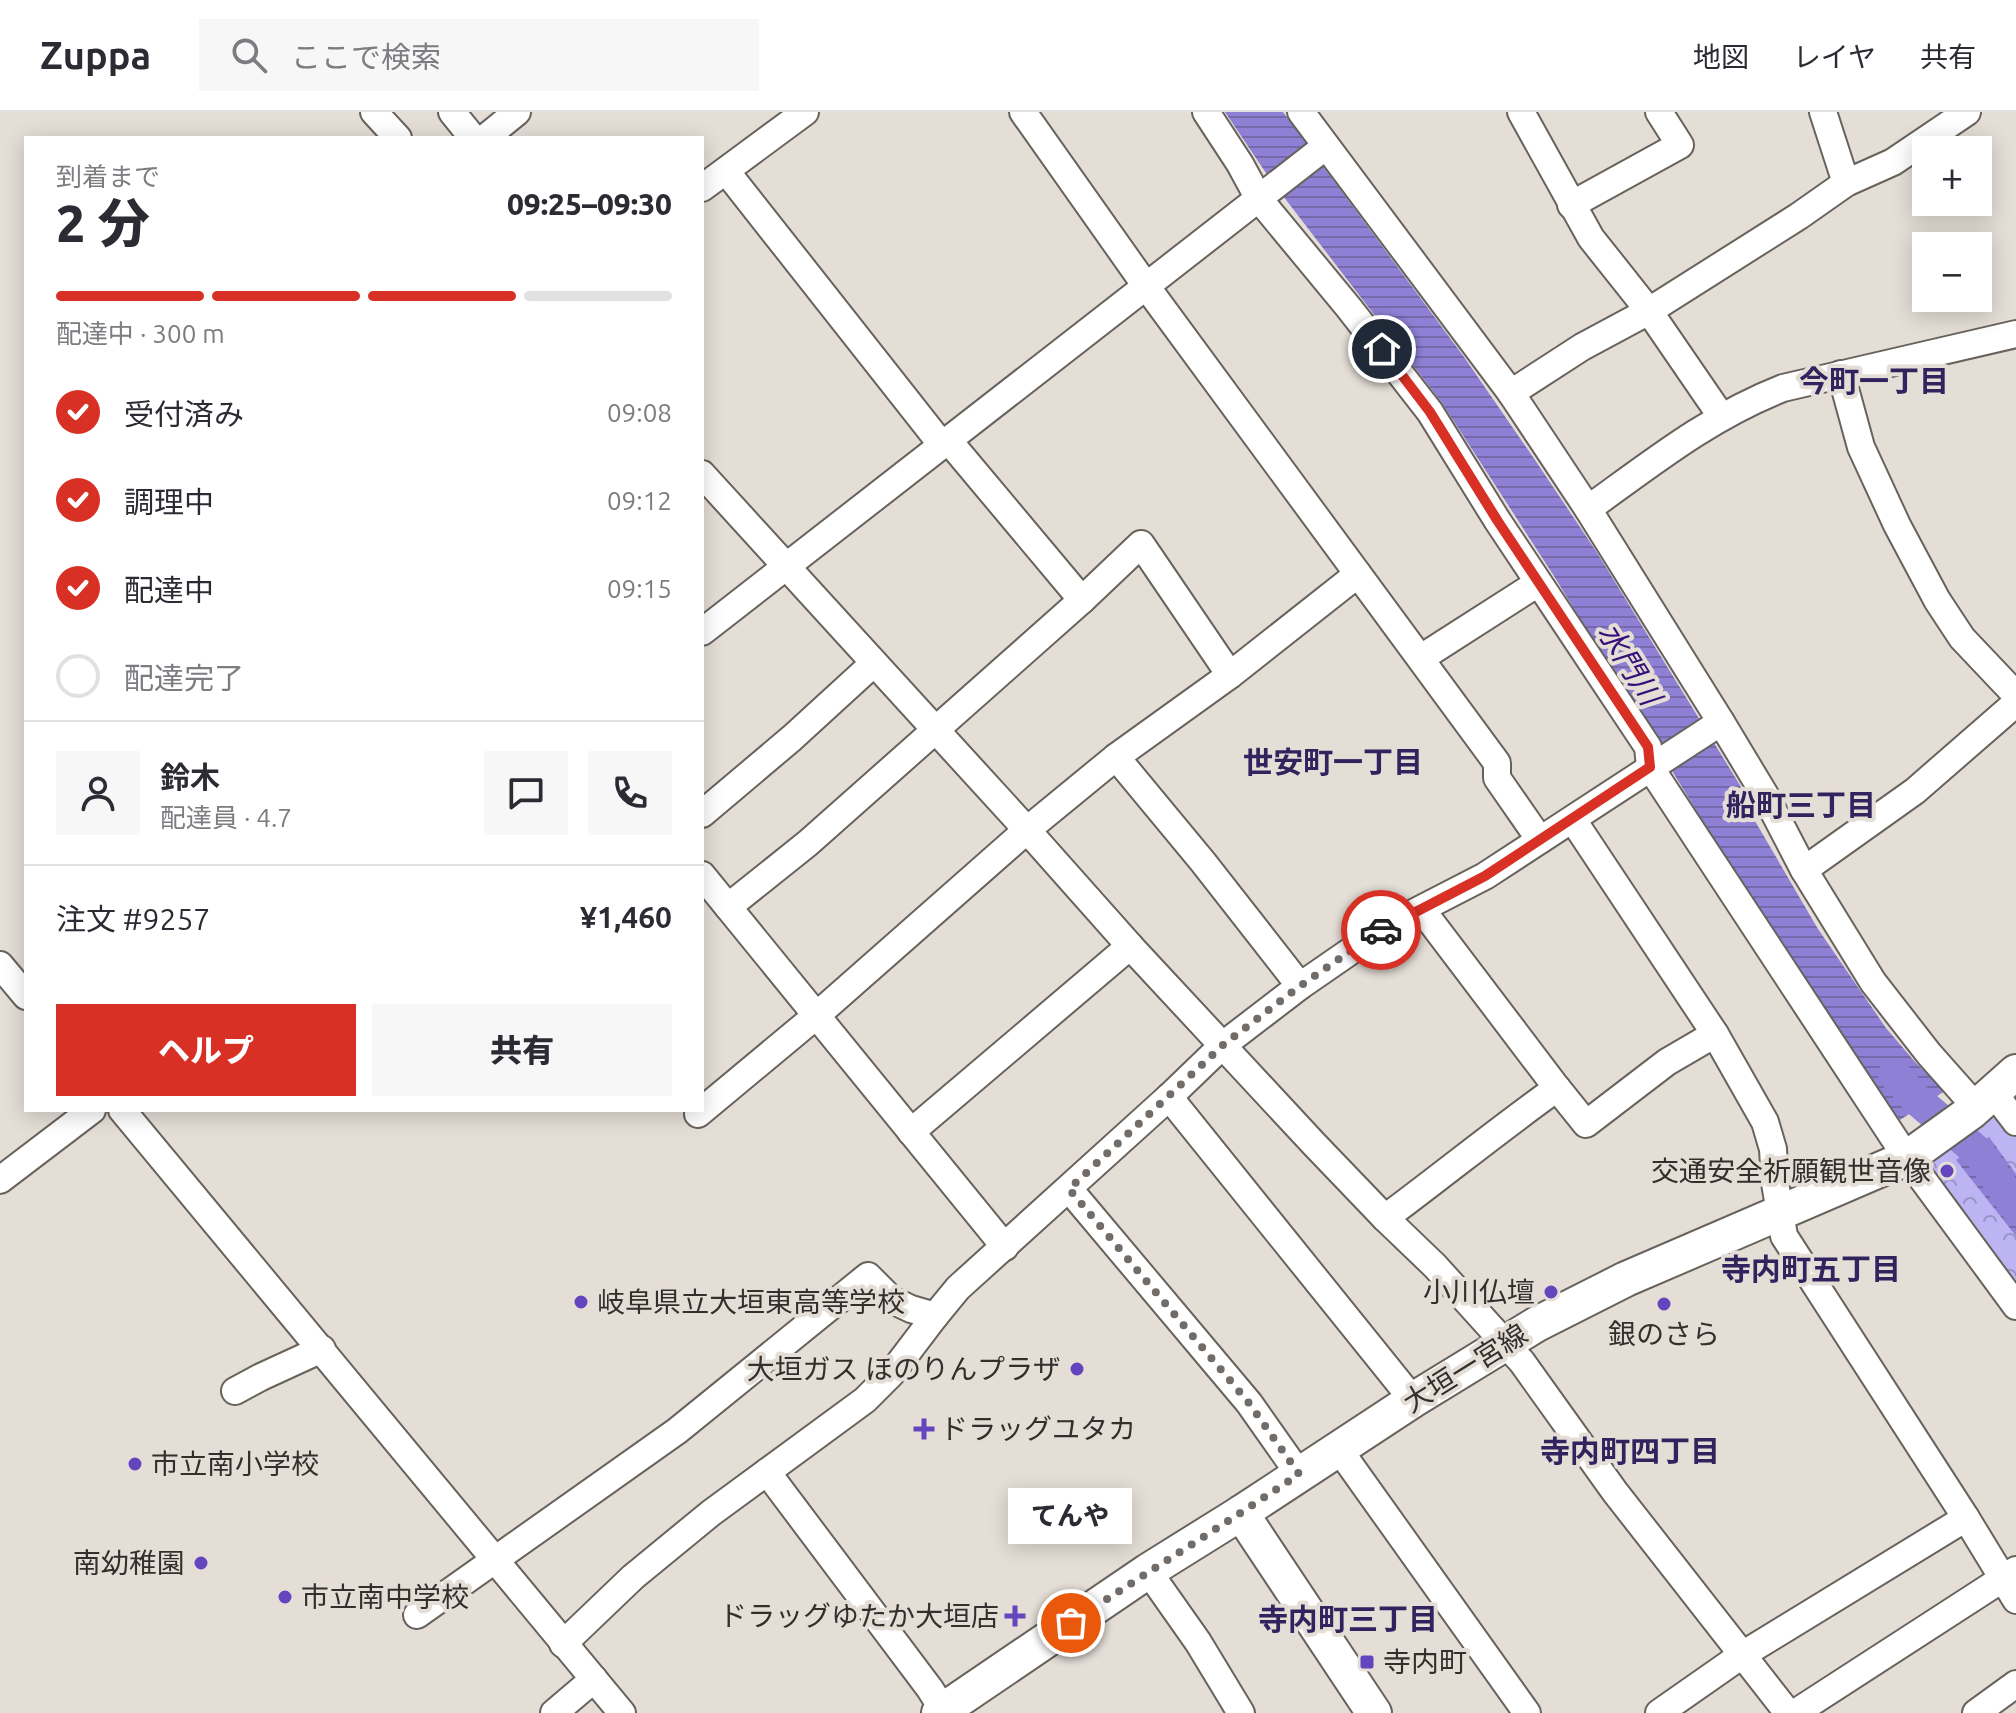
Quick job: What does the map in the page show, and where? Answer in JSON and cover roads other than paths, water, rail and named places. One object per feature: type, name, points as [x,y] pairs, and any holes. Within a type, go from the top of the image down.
[{"type":"main road","name":"大垣一宮線","points":[[942,1712],[1148,1571],[1537,1324],[1626,1279],[1914,1153],[1989,1096]]},
{"type":"main road","points":[[1241,1513],[1374,1713]]},
{"type":"street","points":[[374,112],[396,136]]},
{"type":"street","points":[[452,112],[471,136]]},
{"type":"street","points":[[487,136],[517,112]]},
{"type":"street","points":[[704,187],[805,112]]},
{"type":"street","points":[[1023,112],[1146,286],[1497,763],[1497,778],[1540,840]]},
{"type":"street","points":[[1206,112],[1233,154],[1266,194],[1339,296],[1430,412],[1497,520],[1648,747],[1654,764],[2016,1306]]},
{"type":"street","points":[[1521,112],[1591,238],[1649,311],[1721,416]]},
{"type":"street","points":[[1823,112],[1846,183]]},
{"type":"street","points":[[1511,393],[1582,347],[1649,311],[1846,183],[1893,162],[1967,112]]},
{"type":"street","points":[[1304,113],[1322,150],[1511,393],[1588,509],[1716,726],[1765,795],[1804,870],[1873,982],[1929,1054],[1989,1096],[2016,1122]]},
{"type":"street","points":[[1571,205],[1680,145],[1669,115]]},
{"type":"street","points":[[704,630],[1322,150]]},
{"type":"street","points":[[726,171],[945,442],[1082,600]]},
{"type":"street","points":[[1588,509],[1692,434],[1750,400],[1783,388],[2016,334]]},
{"type":"street","points":[[1841,374],[1861,447],[1897,525],[1937,600],[1962,638],[2016,695]]},
{"type":"street","points":[[704,476],[1130,946],[1385,1218],[1435,1266],[1522,1362],[1615,1492],[1788,1713]]},
{"type":"street","points":[[728,907],[808,843],[1141,544],[1230,675]]},
{"type":"street","points":[[704,1109],[1116,757],[1230,675],[1358,574]]},
{"type":"street","points":[[1421,658],[1538,583]]},
{"type":"street","points":[[704,812],[874,663]]},
{"type":"street","points":[[1804,870],[1915,791],[2016,703]]},
{"type":"street","points":[[563,1644],[633,1577],[711,1513],[865,1400],[891,1374],[958,1288],[1223,1045],[1300,986],[1384,928],[1485,876],[1716,726]]},
{"type":"street","points":[[1116,757],[1300,986]]},
{"type":"street","points":[[1573,820],[1715,1034],[1765,1122],[1773,1149],[1784,1236],[1966,1518],[2012,1583],[1795,1713]]},
{"type":"street","points":[[704,877],[1005,1247]]},
{"type":"street","points":[[1422,910],[1586,1124],[1667,1062],[1715,1034]]},
{"type":"street","points":[[911,1132],[1130,946]]},
{"type":"street","points":[[0,965],[24,994]]},
{"type":"street","points":[[1385,1218],[1557,1088]]},
{"type":"street","points":[[1169,1097],[1413,1400]]},
{"type":"street","points":[[0,1180],[89,1112]]},
{"type":"street","points":[[124,1112],[622,1713]]},
{"type":"street","points":[[1069,1189],[1249,1403],[1299,1474]]},
{"type":"street","points":[[417,1615],[677,1431],[868,1276],[892,1300],[935,1316]]},
{"type":"street","points":[[235,1391],[322,1349]]},
{"type":"street","points":[[1338,1448],[1527,1713]]},
{"type":"street","points":[[767,1472],[930,1689],[942,1712]]},
{"type":"street","points":[[1659,1713],[1742,1655],[1966,1518]]},
{"type":"street","points":[[1148,1571],[1198,1642],[1241,1713]]},
{"type":"street","points":[[554,1713],[594,1679]]},
{"type":"street","points":[[1976,1713],[2016,1684]]},
{"type":"water","name":"水門川","points":[[1225,112],[1283,112],[1464,357],[1596,551],[1746,795],[1755,821],[1818,929],[1886,1028],[1945,1091],[1900,1120],[1861,1071],[1771,934],[1554,576],[1442,403],[1270,179]]},
{"type":"water","points":[[1989,1137],[2016,1174],[2016,1236],[1956,1160]]},
{"type":"waterway","name":"水門川","points":[[1894,1074],[1916,1099],[1979,1153],[2016,1207]]},
{"type":"place","name":"交通安全祈願観世音像","points":[[1947,1171]]},
{"type":"place","name":"小川仏壇","points":[[1551,1292]]},
{"type":"place","name":"岐阜県立大垣東高等学校","points":[[581,1302]]},
{"type":"place","name":"銀のさら","points":[[1664,1304]]},
{"type":"place","name":"大垣ガス ほのりんプラザ","points":[[1077,1369]]},
{"type":"place","name":"ドラッグユタカ","points":[[924,1429]]},
{"type":"place","name":"市立南小学校","points":[[135,1464]]},
{"type":"place","name":"南幼稚園","points":[[201,1563]]},
{"type":"place","name":"市立南中学校","points":[[285,1597]]},
{"type":"place","name":"ドラッグゆたか大垣店","points":[[1015,1616]]},
{"type":"place","name":"てんや","points":[[1071,1623]]},
{"type":"place","name":"寺内町","points":[[1367,1662]]},
{"type":"district","name":"今町一丁目","points":[[1874,382]]},
{"type":"district","name":"世安町一丁目","points":[[1333,763]]},
{"type":"district","name":"船町三丁目","points":[[1801,806]]},
{"type":"district","name":"寺内町五丁目","points":[[1811,1270]]},
{"type":"district","name":"寺内町四丁目","points":[[1630,1452]]},
{"type":"district","name":"寺内町三丁目","points":[[1348,1620]]}]
